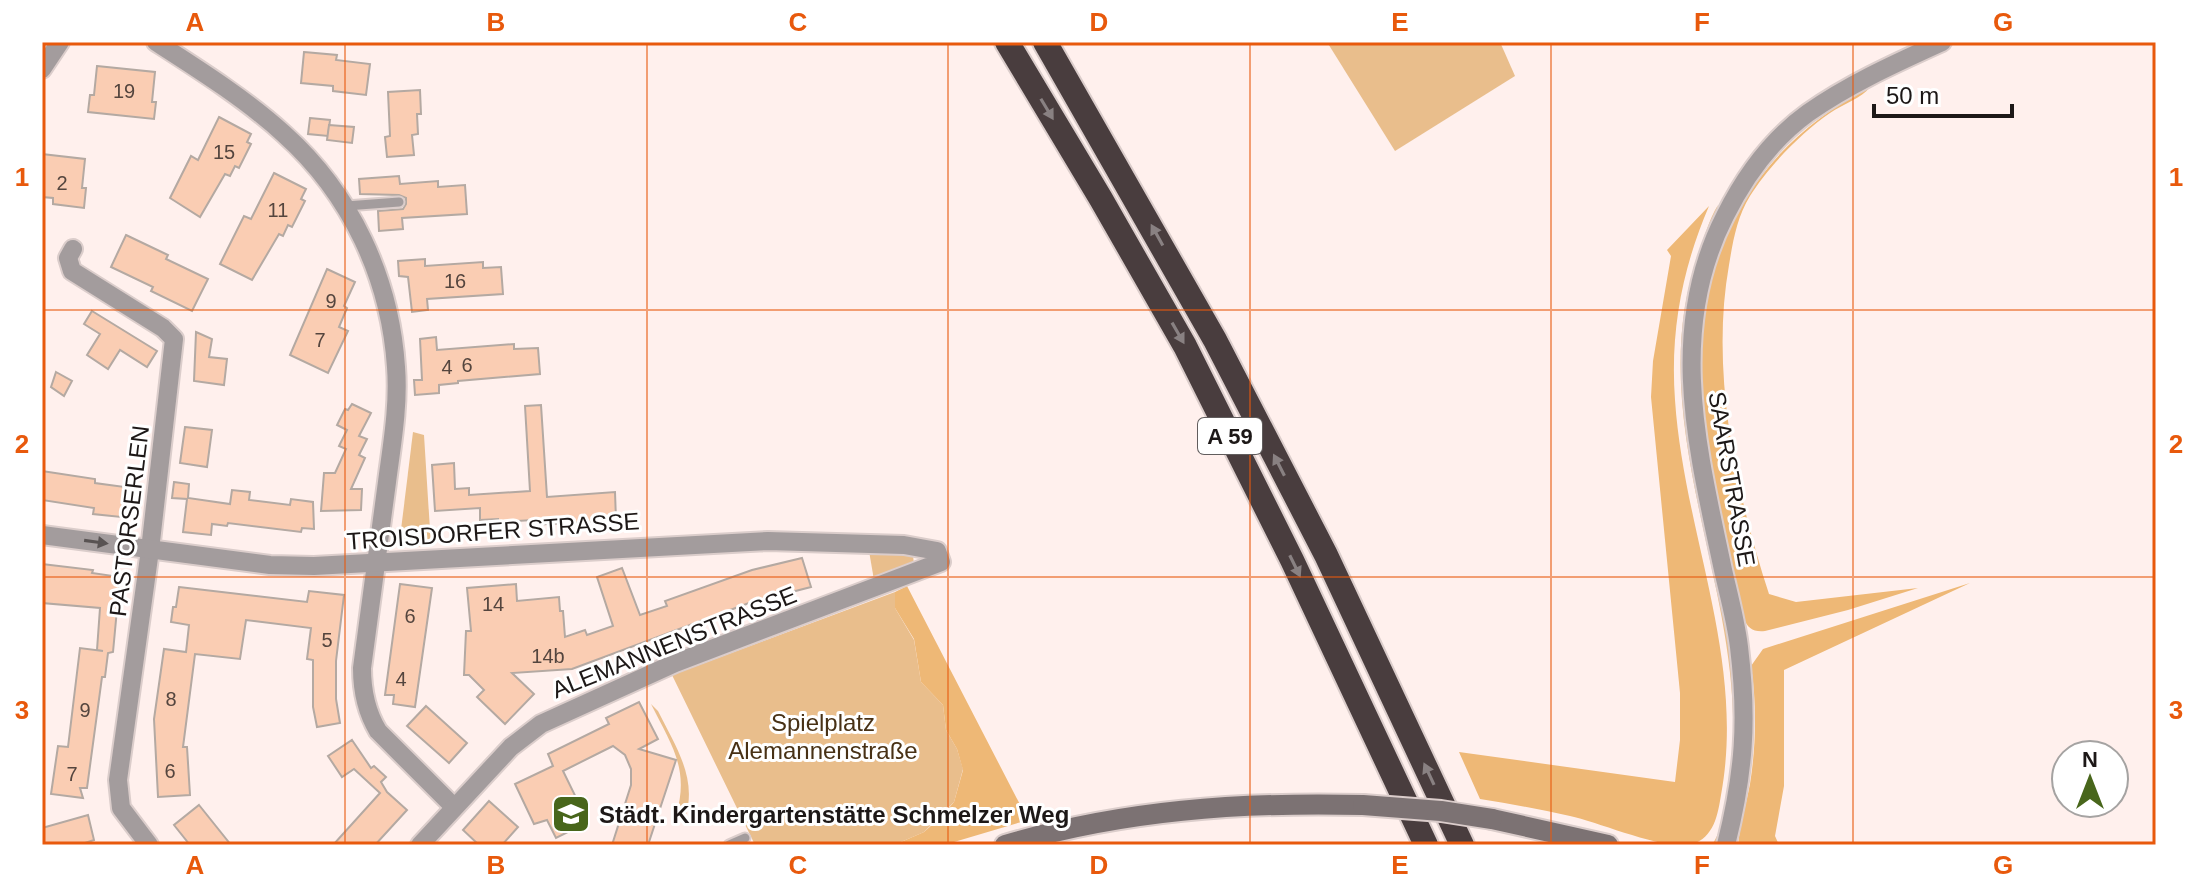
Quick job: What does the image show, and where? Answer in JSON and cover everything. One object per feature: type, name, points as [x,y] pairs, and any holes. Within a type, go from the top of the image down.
[{"type":"highway","name":"A 59","points":[[1007,42],[1185,346],[1292,560],[1426,845]]},
{"type":"highway","name":"A 59","points":[[1045,42],[1131,188],[1222,354],[1326,555],[1462,845]]},
{"type":"street","points":[[42,69],[60,42]]},
{"type":"street","points":[[156,42],[208,76],[283,133],[346,206],[377,270],[392,335],[396,369],[394,425],[362,686],[367,709],[378,731],[454,807]]},
{"type":"street","name":"SAARSTRASSE","points":[[1726,845],[1740,791],[1745,717],[1739,643],[1694,424],[1690,367],[1701,280],[1718,230],[1739,190],[1763,155],[1784,133],[1806,114],[1854,85],[1942,42]]},
{"type":"street","name":"PASTORSERLEN","points":[[73,249],[68,258],[72,271],[163,328],[174,339],[150,550],[118,780],[121,808],[149,845]]},
{"type":"street","name":"TROISDORFER STRASSE","points":[[42,535],[270,565],[377,563],[768,541],[927,547],[937,551],[941,562]]},
{"type":"street","name":"ALEMANNENSTRASSE","points":[[420,845],[511,747],[541,724],[675,663],[941,562]]},
{"type":"street","points":[[1015,844],[1090,824],[1190,809],[1277,803],[1363,805],[1492,819],[1608,845]]},
{"type":"lane","points":[[346,206],[399,202]]},
{"type":"lane","points":[[729,845],[745,838]]},
{"type":"green space","points":[[1327,42],[1500,42],[1515,76],[1395,151]]},
{"type":"green space","points":[[1718,205],[1691,292],[1682,364],[1689,439],[1729,630],[1737,707],[1729,805],[1720,836],[1716,845],[1712,845],[1720,828],[1727,798],[1733,704],[1726,640],[1688,447],[1681,383],[1683,319],[1698,255]]},
{"type":"green space","points":[[413,432],[424,435],[431,546],[408,547],[400,538]]},
{"type":"green space","points":[[869,551],[913,555],[914,565],[874,580]]},
{"type":"green space","name":"Spielplatz Alemannenstraße","points":[[895,592],[895,608],[914,640],[921,682],[943,705],[946,730],[957,749],[963,769],[954,802],[924,832],[894,845],[755,845],[672,675]]},
{"type":"green space","points":[[651,704],[658,711],[678,750],[687,776],[689,790],[685,818],[676,815],[680,799],[680,770]]},
{"type":"shaded area","points":[[1870,87],[1830,113],[1797,140],[1766,173],[1746,204],[1734,238],[1724,306],[1725,389],[1737,474],[1769,594],[1796,602],[1918,588],[1848,610],[1757,631],[1749,627],[1743,617],[1707,446],[1701,368],[1704,317],[1714,270],[1731,225],[1755,184],[1786,147],[1825,115]]},
{"type":"shaded area","points":[[1709,206],[1692,253],[1680,301],[1674,375],[1681,450],[1720,646],[1726,695],[1727,744],[1714,824],[1699,841],[1681,845],[1650,840],[1570,816],[1480,799],[1459,752],[1675,782],[1680,740],[1680,693],[1651,397],[1653,361],[1671,256],[1667,250]]},
{"type":"shaded area","points":[[1970,583],[1784,670],[1784,786],[1775,836],[1779,845],[1738,845],[1754,755],[1755,710],[1751,666],[1763,649]]},
{"type":"shaded area","points":[[907,586],[1028,820],[944,845],[894,845],[924,832],[942,816],[954,802],[963,770],[957,749],[946,730],[943,705],[921,682],[914,639],[895,608],[895,592]]},
{"type":"building","points":[[304,52],[337,55],[336,60],[370,64],[366,95],[333,91],[333,86],[301,83]]},
{"type":"building","points":[[97,66],[155,72],[154,119],[88,112],[90,95],[94,95]]},
{"type":"building","points":[[420,90],[418,134],[412,135],[414,155],[387,157],[385,137],[390,136],[388,92]]},
{"type":"building","points":[[219,117],[251,134],[247,142],[251,144],[239,168],[235,166],[230,176],[225,174],[200,217],[170,198],[191,156],[198,160]]},
{"type":"building","points":[[310,118],[330,120],[328,136],[308,134]]},
{"type":"building","points":[[329,125],[354,127],[352,143],[327,140]]},
{"type":"building","points":[[42,154],[85,159],[82,188],[86,188],[84,208],[53,204],[53,198],[42,197]]},
{"type":"building","points":[[274,173],[306,189],[301,199],[305,201],[292,227],[288,225],[283,236],[279,234],[252,280],[220,264],[244,216],[251,219]]},
{"type":"building","points":[[399,176],[400,184],[438,181],[438,187],[465,185],[467,214],[402,218],[403,229],[379,231],[378,211],[403,209],[406,198],[360,194],[359,179]]},
{"type":"building","points":[[126,235],[208,279],[192,311],[151,291],[153,287],[111,267]]},
{"type":"building","points":[[425,259],[425,266],[483,262],[483,268],[501,267],[503,294],[427,299],[428,310],[412,312],[408,277],[399,276],[398,261]]},
{"type":"building","points":[[327,269],[355,282],[339,327],[348,331],[328,373],[290,355]]},
{"type":"building","points":[[92,311],[157,351],[147,367],[120,350],[108,369],[87,355],[100,334],[84,324]]},
{"type":"building","points":[[196,332],[212,339],[209,357],[227,359],[224,385],[194,381]]},
{"type":"building","points":[[436,337],[437,350],[514,344],[514,349],[538,348],[540,374],[458,381],[439,385],[439,393],[415,395],[414,380],[422,380],[420,339]]},
{"type":"building","points":[[56,372],[72,381],[64,396],[51,387]]},
{"type":"building","points":[[352,404],[371,413],[359,436],[367,439],[359,455],[365,458],[351,489],[362,489],[361,510],[321,511],[324,473],[335,473],[346,449],[339,446],[347,430],[337,425],[345,409],[348,410]]},
{"type":"building","points":[[541,405],[547,497],[615,492],[616,520],[533,525],[533,520],[480,520],[480,508],[435,511],[432,465],[454,463],[455,489],[469,488],[469,495],[530,491],[525,406]]},
{"type":"building","points":[[185,427],[212,430],[207,467],[180,463]]},
{"type":"building","points":[[42,471],[125,487],[121,517],[93,514],[94,508],[42,500]]},
{"type":"building","points":[[174,482],[189,484],[188,498],[230,504],[232,490],[250,492],[249,500],[290,505],[291,499],[313,502],[314,529],[302,528],[301,532],[228,523],[227,526],[212,524],[211,535],[183,532],[187,499],[172,498]]},
{"type":"building","points":[[802,558],[811,587],[749,603],[572,669],[512,673],[534,694],[505,724],[477,697],[484,690],[469,675],[464,675],[466,631],[471,631],[467,588],[516,584],[517,601],[559,597],[565,637],[585,630],[587,635],[613,626],[597,577],[622,568],[640,615],[667,606],[665,601],[752,570]]},
{"type":"building","points":[[42,564],[93,570],[92,573],[120,577],[113,652],[108,653],[105,677],[102,677],[87,788],[80,788],[83,798],[51,794],[58,746],[68,747],[80,648],[103,651],[97,650],[100,608],[42,603]]},
{"type":"building","points":[[400,584],[432,588],[415,707],[393,704],[394,695],[385,695]]},
{"type":"building","points":[[179,587],[307,602],[309,591],[344,595],[336,661],[336,699],[340,723],[317,727],[313,707],[313,660],[307,659],[311,628],[246,620],[240,659],[195,654],[183,747],[187,747],[190,795],[158,797],[154,719],[164,649],[186,652],[189,625],[171,622]]},
{"type":"building","points":[[639,702],[658,739],[639,749],[676,760],[648,845],[612,845],[631,785],[631,769],[625,755],[613,746],[563,771],[588,822],[556,838],[547,820],[534,824],[515,784],[553,766],[548,754],[609,724],[606,718]]},
{"type":"building","points":[[426,706],[467,743],[449,763],[407,726]]},
{"type":"building","points":[[352,740],[371,768],[374,766],[386,777],[381,782],[387,792],[407,810],[375,845],[333,845],[380,793],[354,769],[342,777],[328,756]]},
{"type":"building","points":[[489,801],[518,827],[502,845],[479,845],[463,830]]},
{"type":"building","points":[[199,805],[231,845],[190,845],[174,825]]},
{"type":"building","points":[[88,815],[94,840],[85,845],[42,845],[42,828]]},
{"type":"place","name":"Städt. Kindergartenstätte Schmelzer Weg","points":[[571,814]]}]
